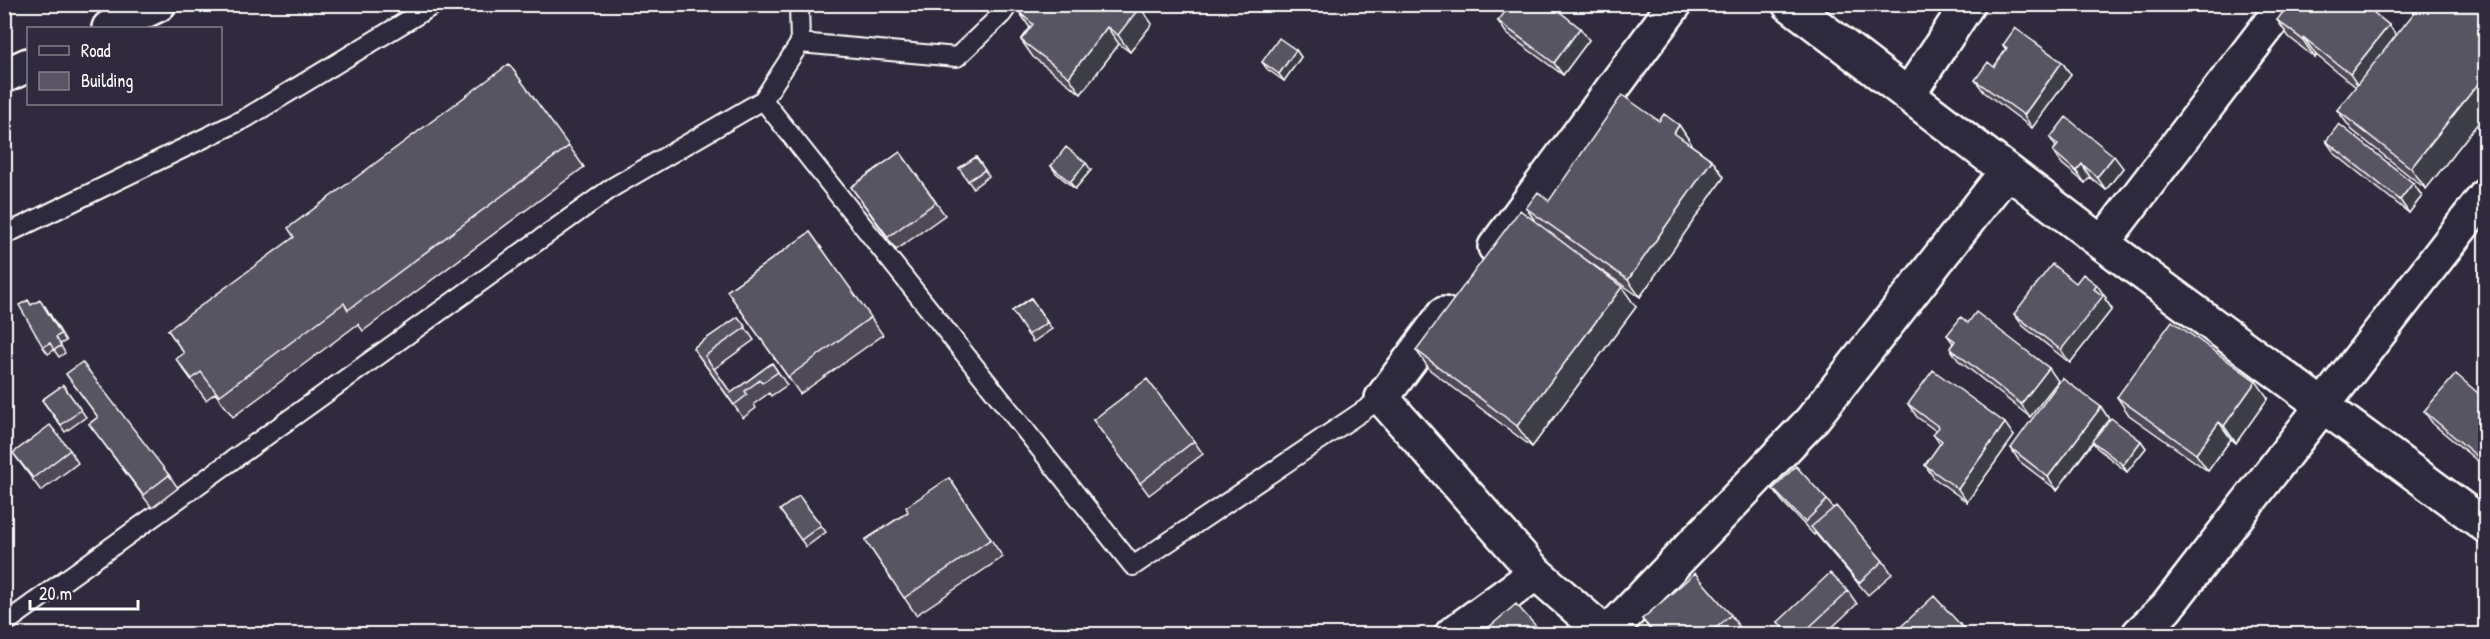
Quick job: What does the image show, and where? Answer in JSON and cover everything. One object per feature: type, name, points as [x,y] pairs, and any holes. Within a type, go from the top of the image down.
[{"type":"street","points":[[111,27],[159,4]]},
{"type":"street","points":[[1676,4],[1382,398],[1536,573],[1606,634],[1811,421],[2007,171]]},
{"type":"street","points":[[1790,4],[2102,243],[2486,526]]},
{"type":"street","points":[[1908,95],[1968,4]]},
{"type":"street","points":[[2102,243],[2285,4]]},
{"type":"street","points":[[4,76],[27,65]]},
{"type":"street","points":[[2139,634],[2166,608],[2486,195]]},
{"type":"street","points":[[1452,634],[1536,573]]},
{"type":"lane","points":[[4,235],[246,118],[435,4]]},
{"type":"lane","points":[[4,624],[613,187],[763,100],[801,43],[799,4]]},
{"type":"lane","points":[[801,43],[957,57],[1002,14],[1009,4]]},
{"type":"lane","points":[[763,100],[1133,566],[1382,398]]},
{"type":"building","points":[[1027,4],[1137,4],[1140,7],[1118,35],[1107,27],[1069,77],[1021,40],[1033,24],[1020,13]]},
{"type":"building","points":[[1511,4],[1550,4],[1580,28],[1554,63],[1498,21]]},
{"type":"building","points":[[2289,4],[2363,4],[2389,25],[2350,74],[2277,20]]},
{"type":"building","points":[[2421,4],[2486,4],[2486,74],[2411,168],[2337,110]]},
{"type":"building","points":[[2015,28],[2062,62],[2024,115],[1975,80],[1988,62],[1994,67],[2007,48],[2003,45]]},
{"type":"building","points":[[1279,38],[1296,50],[1279,74],[1262,62]]},
{"type":"building","points":[[509,64],[569,146],[348,310],[344,303],[219,396],[201,372],[192,379],[176,359],[184,353],[168,330],[294,237],[288,228]]},
{"type":"building","points":[[1622,95],[1659,121],[1664,114],[1679,125],[1674,133],[1712,160],[1628,280],[1526,208],[1538,192],[1549,201]]},
{"type":"building","points":[[2066,117],[2114,156],[2097,177],[2082,164],[2076,171],[2053,151],[2058,145],[2050,138]]},
{"type":"building","points":[[2339,124],[2413,183],[2400,200],[2326,141]]},
{"type":"building","points":[[1066,147],[1086,163],[1070,182],[1051,166]]},
{"type":"building","points":[[900,152],[936,202],[888,237],[851,187]]},
{"type":"building","points":[[976,157],[985,170],[968,181],[959,168]]},
{"type":"building","points":[[1520,210],[1622,287],[1517,426],[1416,350]]},
{"type":"building","points":[[810,232],[871,317],[788,377],[727,291]]},
{"type":"building","points":[[2052,264],[2076,283],[2083,274],[2097,285],[2094,289],[2103,296],[2061,350],[2014,314]]},
{"type":"building","points":[[1031,298],[1047,323],[1028,335],[1012,311]]},
{"type":"building","points":[[28,300],[31,305],[40,300],[61,334],[56,337],[61,346],[54,350],[50,343],[43,347],[19,305]]},
{"type":"building","points":[[1976,312],[2049,368],[2021,404],[1950,348],[1955,341],[1947,335],[1961,317],[1968,323]]},
{"type":"building","points":[[738,317],[746,327],[705,356],[731,393],[772,363],[778,372],[762,383],[760,380],[745,391],[747,395],[734,405],[693,348]]},
{"type":"building","points":[[2172,321],[2256,381],[2224,426],[2219,422],[2196,454],[2117,397]]},
{"type":"building","points":[[82,362],[169,475],[143,495],[89,424],[98,417],[66,374]]},
{"type":"building","points":[[1933,370],[2005,423],[1958,489],[1925,465],[1942,441],[1933,434],[1939,427],[1908,404]]},
{"type":"building","points":[[2456,374],[2486,400],[2486,449],[2479,458],[2424,411]]},
{"type":"building","points":[[2062,378],[2101,407],[2048,477],[2011,448]]},
{"type":"building","points":[[1147,379],[1194,441],[1140,483],[1093,420]]},
{"type":"building","points":[[63,385],[81,410],[61,425],[42,400]]},
{"type":"building","points":[[2111,418],[2141,441],[2123,465],[2092,441]]},
{"type":"building","points":[[50,425],[70,450],[33,478],[13,453]]},
{"type":"building","points":[[1796,466],[1827,500],[1805,522],[1773,489]]},
{"type":"building","points":[[949,478],[991,539],[904,598],[865,540],[908,512],[906,507]]},
{"type":"building","points":[[799,496],[821,525],[801,540],[780,510]]},
{"type":"building","points":[[1836,506],[1883,561],[1859,583],[1811,527]]},
{"type":"building","points":[[1695,573],[1731,615],[1709,634],[1655,634],[1642,619]]},
{"type":"building","points":[[1830,573],[1848,591],[1802,634],[1789,634],[1778,622]]},
{"type":"building","points":[[1934,596],[1969,634],[1893,634]]},
{"type":"building","points":[[1516,604],[1543,634],[1481,634]]}]
